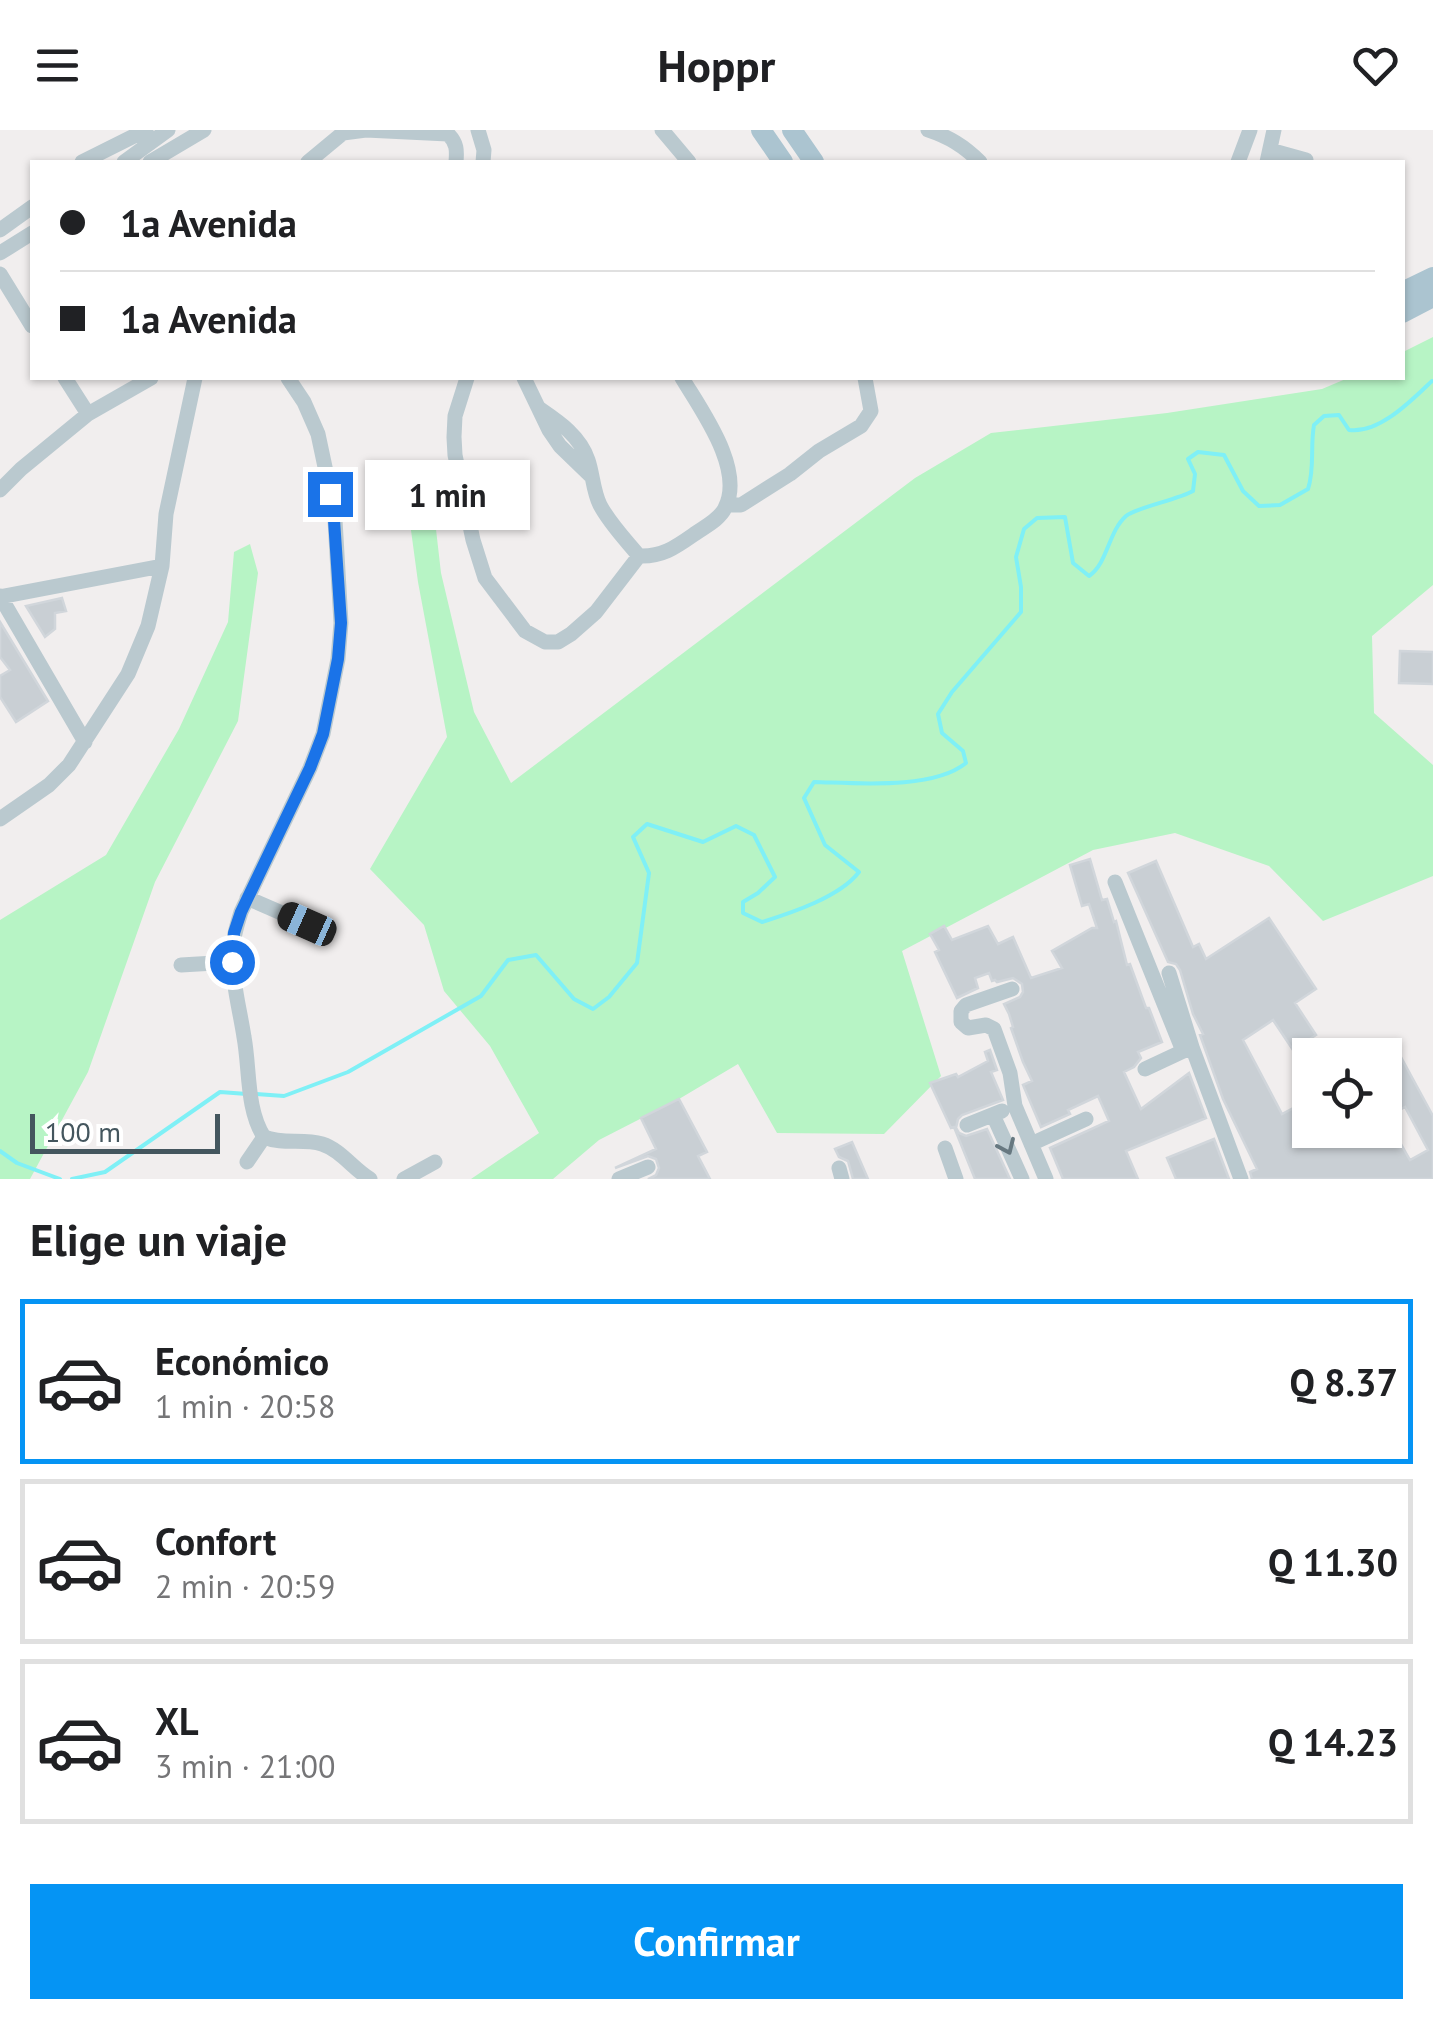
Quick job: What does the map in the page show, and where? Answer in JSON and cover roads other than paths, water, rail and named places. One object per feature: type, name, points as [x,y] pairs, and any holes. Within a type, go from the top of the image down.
[{"type":"main road","points":[[761,130],[783,160]]},
{"type":"main road","points":[[774,130],[795,160]]},
{"type":"main road","points":[[792,130],[813,160]]},
{"type":"main road","points":[[1405,291],[1433,277]]},
{"type":"main road","points":[[1405,311],[1433,297]]},
{"type":"street","points":[[104,158],[146,130]]},
{"type":"street","points":[[127,160],[168,130]]},
{"type":"street","points":[[153,160],[204,130]]},
{"type":"street","points":[[310,160],[342,132],[366,130],[449,132],[458,149],[456,160]]},
{"type":"street","points":[[478,130],[484,160]]},
{"type":"street","points":[[662,130],[687,160]]},
{"type":"street","points":[[928,130],[949,137],[978,160]]},
{"type":"street","points":[[1239,160],[1250,130]]},
{"type":"street","points":[[1274,130],[1268,156],[1306,160]]},
{"type":"street","points":[[1,229],[30,208]]},
{"type":"street","points":[[0,253],[26,236],[15,226],[1,229]]},
{"type":"street","points":[[0,274],[30,323]]},
{"type":"street","points":[[66,380],[88,414]]},
{"type":"street","points":[[0,490],[88,414],[148,380]]},
{"type":"street","points":[[0,820],[69,765],[128,674],[148,626],[162,566],[166,514],[194,380]]},
{"type":"street","points":[[289,380],[318,434],[332,502],[341,623],[338,659],[323,734],[246,898],[234,933],[234,988],[255,1120],[264,1137],[321,1144],[339,1152],[370,1179]]},
{"type":"street","points":[[467,380],[454,416],[454,437],[473,540],[485,578],[525,632],[545,642],[558,642],[572,634],[596,612],[638,556]]},
{"type":"street","points":[[525,380],[540,410],[569,430],[581,445],[608,519],[638,556],[656,557],[684,542],[720,516],[728,505],[730,474],[716,434],[683,380]]},
{"type":"street","points":[[728,505],[741,504],[861,426],[871,411],[867,384]]},
{"type":"street","points":[[730,474],[743,484],[766,487]]},
{"type":"street","points":[[85,742],[0,597],[162,566]]},
{"type":"street","points":[[1114,882],[1241,1179]]},
{"type":"street","points":[[246,898],[307,924]]},
{"type":"street","points":[[180,965],[232,962]]},
{"type":"street","points":[[1169,973],[1188,1049]]},
{"type":"street","points":[[1012,989],[963,1007],[961,1022],[968,1028],[986,1024],[994,1029],[1010,1073],[1015,1106],[1046,1179]]},
{"type":"street","points":[[1145,1070],[1188,1049]]},
{"type":"street","points":[[967,1125],[1015,1106]]},
{"type":"street","points":[[993,1115],[1022,1179]]},
{"type":"street","points":[[1031,1144],[1086,1120]]},
{"type":"street","points":[[247,1162],[264,1137]]},
{"type":"street","points":[[945,1148],[956,1179]]},
{"type":"street","points":[[404,1179],[435,1162]]},
{"type":"street","points":[[619,1179],[648,1167]]},
{"type":"waterway","points":[[256,1094],[284,1096],[348,1072],[481,996],[508,960],[536,955],[574,999],[593,1009],[609,997],[637,963],[649,873],[633,837],[647,824],[703,842],[736,826],[754,835],[775,877],[743,902],[743,913],[762,922],[840,889],[859,872],[825,845],[804,798],[814,782],[914,781],[952,772],[966,763],[963,751],[942,733],[938,714],[952,692],[1021,612],[1016,557],[1024,529],[1037,518],[1065,517],[1073,563],[1089,576],[1126,516],[1193,491],[1195,474],[1188,459],[1198,452],[1224,455],[1243,491],[1259,506],[1280,505],[1308,489],[1314,425],[1324,416],[1339,415],[1349,430],[1372,427],[1394,414],[1432,381]]},
{"type":"waterway","points":[[72,1179],[105,1172],[220,1092],[247,1094]]},
{"type":"waterway","points":[[0,1151],[17,1163],[60,1179]]}]
